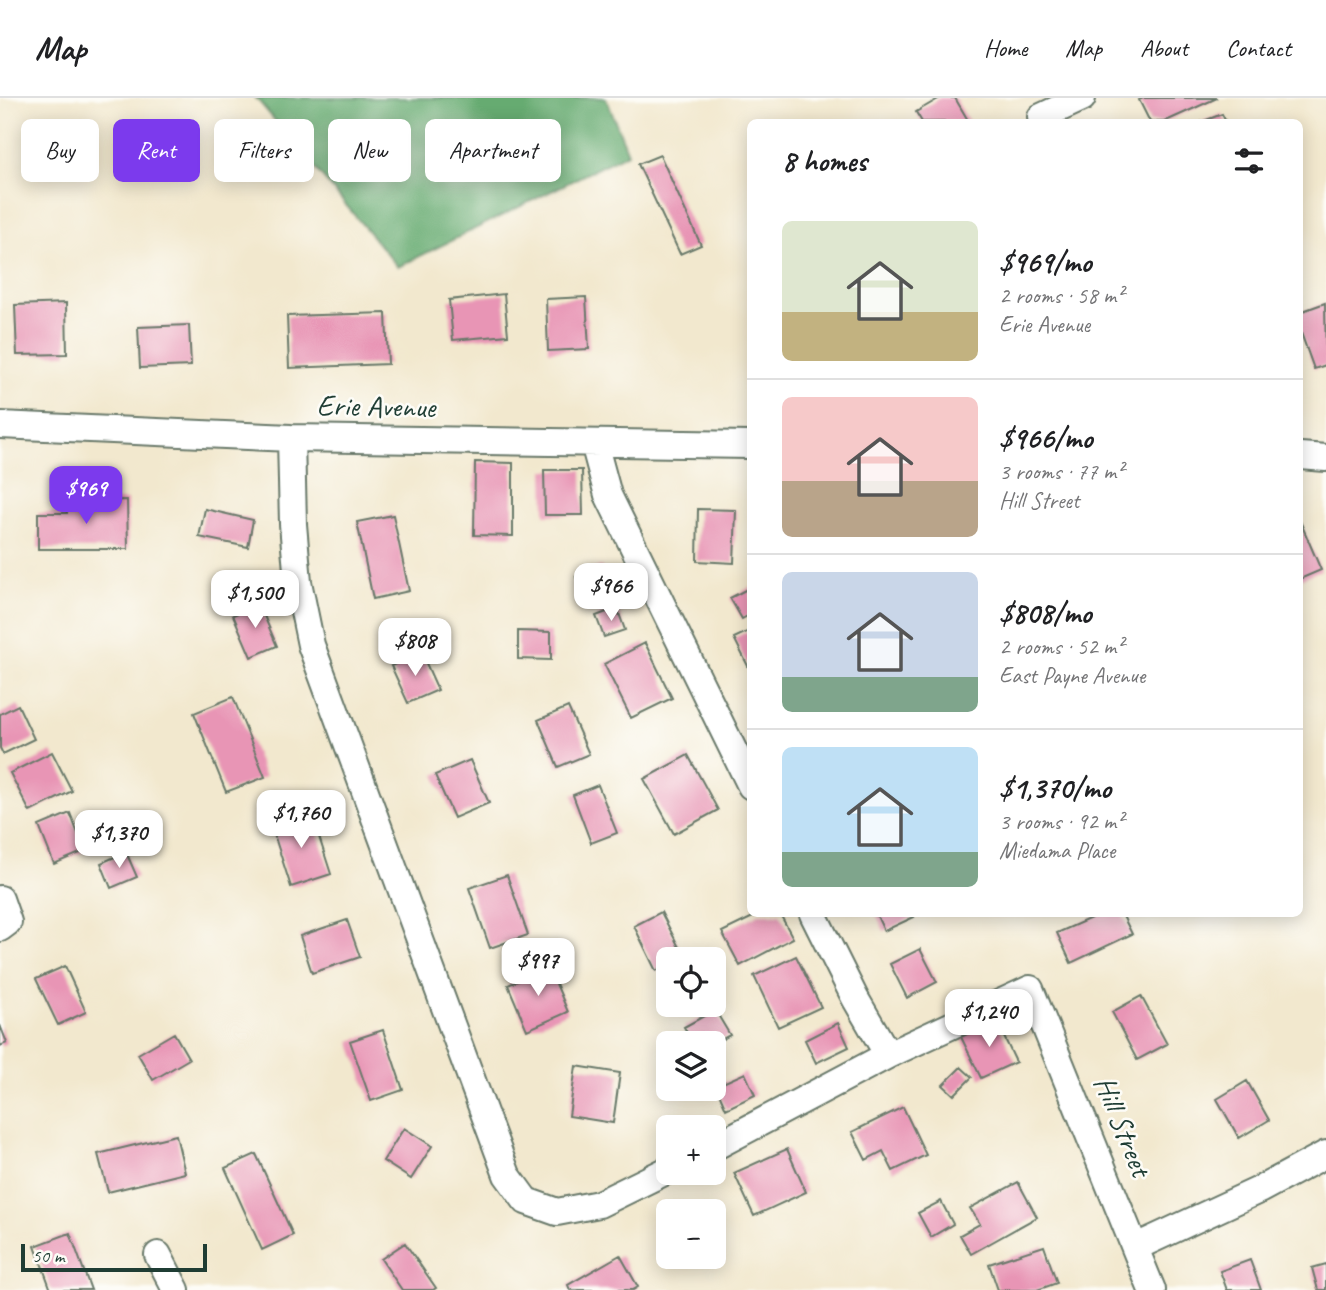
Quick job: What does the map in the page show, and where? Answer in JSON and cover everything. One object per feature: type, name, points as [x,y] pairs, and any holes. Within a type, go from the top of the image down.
[{"type":"street","points":[[1038,113],[1082,98]]},
{"type":"street","name":"Erie Avenue","points":[[0,425],[292,438],[747,445]]},
{"type":"street","points":[[292,438],[292,501],[297,571],[311,645],[507,1174],[526,1201],[557,1212],[600,1204],[656,1176]]},
{"type":"street","points":[[594,443],[608,495],[747,778]]},
{"type":"street","points":[[1303,456],[1326,458]]},
{"type":"street","points":[[726,1141],[888,1055],[855,998],[814,917]]},
{"type":"street","name":"Hill Street","points":[[888,1055],[1030,989],[1152,1290]]},
{"type":"street","points":[[1136,1247],[1259,1190],[1326,1154]]},
{"type":"street","points":[[158,1255],[176,1290]]},
{"type":"green space","points":[[256,98],[606,98],[628,153],[398,267],[314,167],[314,119],[274,119]]},
{"type":"building","points":[[940,98],[955,98],[967,119],[920,119],[916,112]]},
{"type":"building","points":[[1217,98],[1171,119],[1148,119],[1139,100]]},
{"type":"building","points":[[1222,114],[1224,119],[1209,119]]},
{"type":"building","points":[[660,155],[701,245],[680,254],[638,164]]},
{"type":"building","points":[[504,294],[508,335],[453,340],[449,300]]},
{"type":"building","points":[[586,297],[589,349],[548,351],[546,299]]},
{"type":"building","points":[[66,303],[67,354],[17,355],[15,305]]},
{"type":"building","points":[[1325,303],[1326,365],[1314,369],[1303,338],[1303,311]]},
{"type":"building","points":[[386,313],[388,364],[289,368],[287,316]]},
{"type":"building","points":[[189,325],[191,366],[140,368],[138,327]]},
{"type":"building","points":[[475,462],[513,463],[513,536],[474,535]]},
{"type":"building","points":[[544,470],[582,470],[583,515],[545,515]]},
{"type":"building","points":[[127,500],[128,549],[38,549],[38,513],[67,513],[66,501]]},
{"type":"building","points":[[205,509],[253,520],[248,547],[199,537]]},
{"type":"building","points":[[698,509],[736,510],[734,563],[697,561]]},
{"type":"building","points":[[393,515],[409,591],[373,599],[357,522]]},
{"type":"building","points":[[1303,528],[1321,570],[1303,578]]},
{"type":"building","points":[[601,566],[612,591],[587,602],[576,577]]},
{"type":"building","points":[[747,589],[747,616],[742,619],[730,598]]},
{"type":"building","points":[[259,604],[277,646],[251,657],[233,615]]},
{"type":"building","points":[[617,608],[625,630],[604,637],[596,616]]},
{"type":"building","points":[[518,631],[551,632],[551,660],[518,659]]},
{"type":"building","points":[[747,632],[747,664],[734,638]]},
{"type":"building","points":[[645,643],[672,698],[631,718],[604,664]]},
{"type":"building","points":[[421,652],[438,690],[408,703],[391,666]]},
{"type":"building","points":[[233,697],[265,777],[226,792],[194,713]]},
{"type":"building","points":[[18,705],[34,739],[3,754],[0,748],[0,714]]},
{"type":"building","points":[[568,707],[589,754],[558,767],[538,720]]},
{"type":"building","points":[[52,752],[72,791],[30,812],[10,773]]},
{"type":"building","points":[[688,755],[718,810],[674,834],[644,779]]},
{"type":"building","points":[[470,760],[489,803],[454,818],[435,775]]},
{"type":"building","points":[[598,785],[617,833],[591,843],[573,795]]},
{"type":"building","points":[[311,812],[331,874],[291,887],[271,825]]},
{"type":"building","points":[[70,813],[85,851],[54,864],[39,826]]},
{"type":"building","points":[[126,852],[137,877],[111,888],[101,863]]},
{"type":"building","points":[[507,875],[528,935],[490,948],[469,888]]},
{"type":"building","points":[[661,912],[679,947],[656,947],[656,971],[634,926]]},
{"type":"building","points":[[753,917],[782,917],[793,938],[740,966],[722,932]]},
{"type":"building","points":[[877,917],[914,917],[884,931]]},
{"type":"building","points":[[1093,917],[1124,917],[1132,934],[1071,963],[1057,933]]},
{"type":"building","points":[[347,920],[360,957],[312,973],[300,936]]},
{"type":"building","points":[[920,949],[937,982],[907,998],[890,964]]},
{"type":"building","points":[[796,956],[821,1007],[778,1027],[754,976]]},
{"type":"building","points":[[65,966],[86,1012],[58,1025],[36,979]]},
{"type":"building","points":[[549,967],[568,1012],[527,1030],[508,985]]},
{"type":"building","points":[[1141,996],[1167,1044],[1137,1060],[1112,1012]]},
{"type":"building","points":[[702,1017],[719,1017],[730,1035],[726,1037],[726,1031],[686,1031],[684,1027]]},
{"type":"building","points":[[996,1020],[1016,1062],[981,1078],[961,1037]]},
{"type":"building","points":[[838,1023],[849,1047],[816,1063],[805,1040]]},
{"type":"building","points":[[0,1025],[7,1043],[0,1046]]},
{"type":"building","points":[[383,1030],[403,1090],[371,1101],[350,1041]]},
{"type":"building","points":[[174,1033],[189,1059],[153,1080],[138,1054]]},
{"type":"building","points":[[576,1066],[620,1073],[613,1123],[569,1116]]},
{"type":"building","points":[[961,1067],[972,1077],[954,1095],[943,1085]]},
{"type":"building","points":[[745,1073],[755,1095],[726,1109],[723,1101],[726,1101],[726,1082]]},
{"type":"building","points":[[1247,1081],[1269,1120],[1239,1138],[1217,1099]]},
{"type":"building","points":[[903,1107],[926,1155],[893,1171],[883,1151],[866,1160],[852,1132]]},
{"type":"building","points":[[404,1128],[432,1146],[411,1179],[383,1161]]},
{"type":"building","points":[[176,1135],[185,1173],[108,1192],[98,1154]]},
{"type":"building","points":[[787,1149],[806,1192],[754,1216],[734,1173]]},
{"type":"building","points":[[256,1154],[293,1235],[262,1250],[225,1168]]},
{"type":"building","points":[[1018,1182],[1037,1217],[971,1254],[960,1235],[980,1224],[970,1208]]},
{"type":"building","points":[[941,1201],[953,1224],[931,1237],[918,1213]]},
{"type":"building","points":[[70,1233],[91,1290],[51,1290],[35,1246]]},
{"type":"building","points":[[405,1243],[436,1288],[433,1290],[402,1290],[381,1259]]},
{"type":"building","points":[[1044,1246],[1057,1283],[1037,1290],[998,1290],[989,1264]]},
{"type":"building","points":[[620,1255],[638,1287],[633,1290],[570,1290],[568,1285]]},
{"type":"building","points":[[1250,1260],[1261,1290],[1227,1290],[1220,1271]]},
{"type":"building","points":[[1326,1264],[1326,1290],[1318,1290],[1312,1268]]}]
